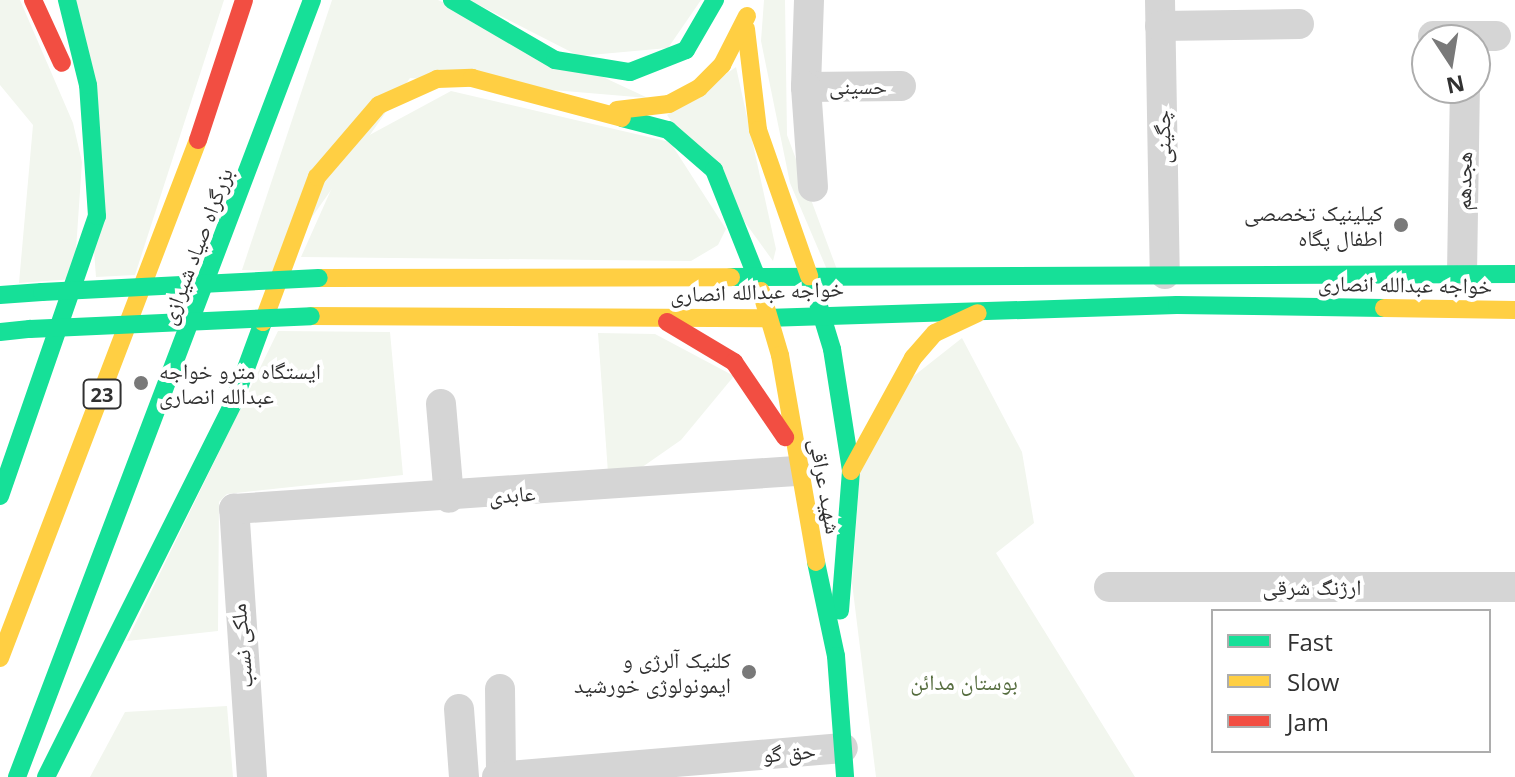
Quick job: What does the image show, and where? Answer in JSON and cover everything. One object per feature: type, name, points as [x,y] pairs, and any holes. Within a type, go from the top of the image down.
[{"type":"main road","points":[[33,0],[90,123]]},
{"type":"main road","points":[[0,496],[94,236],[90,123],[67,0]]},
{"type":"main road","name":"بزرگراه صیاد شیرازی","points":[[0,658],[202,130],[244,0]]},
{"type":"main road","name":"بزرگراه صیاد شیرازی","points":[[17,777],[312,0]]},
{"type":"main road","points":[[452,0],[555,60],[630,72],[686,50],[715,0]]},
{"type":"main road","name":"شهید عراقی","points":[[749,0],[746,29],[758,130],[821,314],[851,471],[836,656]]},
{"type":"main road","points":[[46,777],[234,401],[317,177],[351,129],[407,88],[437,79],[523,88],[603,110],[669,104],[699,88],[746,29]]},
{"type":"main road","name":"شهید عراقی","points":[[603,110],[694,146],[723,188],[757,278],[770,318],[792,416],[793,460],[836,656],[844,762]]},
{"type":"main road","name":"خواجه عبدالله انصاری","points":[[0,295],[319,278],[1515,274]]},
{"type":"main road","points":[[851,471],[913,358],[935,333],[988,308]]},
{"type":"main road","name":"خواجه عبدالله انصاری","points":[[0,332],[311,316],[770,318],[988,308],[1515,310]]},
{"type":"main road","points":[[659,317],[734,362],[767,400],[793,460]]},
{"type":"street","name":"حسینی","points":[[809,0],[806,87],[901,86]]},
{"type":"street","points":[[1160,13],[1299,24]]},
{"type":"street","name":"چگینی","points":[[1160,13],[1165,274]]},
{"type":"street","points":[[1491,36],[1496,36]]},
{"type":"street","points":[[806,87],[813,187]]},
{"type":"street","name":"هجدهم","points":[[1462,274],[1465,104]]},
{"type":"street","points":[[441,404],[449,498]]},
{"type":"street","name":"عابدی","points":[[230,515],[240,507],[449,498],[793,460]]},
{"type":"street","name":"ملکی نسب","points":[[230,515],[252,777]]},
{"type":"street","name":"ارژنگ شرقی","points":[[1109,587],[1515,587]]},
{"type":"street","points":[[499,777],[500,689]]},
{"type":"street","points":[[459,709],[464,777]]},
{"type":"street","name":"حق گو","points":[[499,777],[844,762]]},
{"type":"green space","points":[[0,0],[20,0],[73,123],[82,162],[74,279],[19,283],[33,125],[0,85]]},
{"type":"green space","points":[[75,0],[224,0],[135,275],[96,277]]},
{"type":"green space","points":[[332,0],[438,0],[648,98],[410,78],[274,271],[242,270]]},
{"type":"green space","points":[[469,0],[701,0],[668,48],[579,56]]},
{"type":"green space","points":[[764,0],[785,0],[787,135],[839,275],[831,279],[790,183],[761,41]]},
{"type":"green space","points":[[736,67],[776,249],[773,261],[667,115]]},
{"type":"green space","points":[[451,91],[670,142],[726,229],[718,245],[691,261],[301,257],[351,145]]},
{"type":"green space","points":[[278,331],[390,332],[403,475],[227,494],[219,502],[218,631],[127,641]]},
{"type":"green space","points":[[598,333],[655,334],[734,376],[681,440],[638,470],[608,473]]},
{"type":"green space","name":"بوستان مدائن","points":[[962,338],[1022,452],[1034,523],[996,553],[1135,777],[876,777],[852,583],[860,470],[896,390]]},
{"type":"green space","points":[[227,706],[233,777],[90,777],[125,712]]},
{"type":"traffic: fast","points":[[0,496],[97,216],[88,85],[67,0]]},
{"type":"traffic: fast","points":[[17,777],[312,0]]},
{"type":"traffic: fast","points":[[452,0],[555,60],[630,72],[686,50],[715,0]]},
{"type":"traffic: fast","points":[[622,118],[668,130],[714,170],[757,278]]},
{"type":"traffic: fast","points":[[731,277],[1515,274]]},
{"type":"traffic: fast","points":[[42,292],[319,278]]},
{"type":"traffic: fast","points":[[814,290],[832,349],[851,471],[840,611]]},
{"type":"traffic: fast","points":[[0,295],[42,292]]},
{"type":"traffic: fast","points":[[766,318],[1177,305],[1384,308]]},
{"type":"traffic: fast","points":[[30,329],[311,316]]},
{"type":"traffic: fast","points":[[46,777],[234,401],[263,322]]},
{"type":"traffic: fast","points":[[0,332],[30,329]]},
{"type":"traffic: fast","points":[[816,562],[836,656],[845,777]]},
{"type":"traffic: slow","points":[[617,110],[669,104],[699,88],[722,65],[747,16]]},
{"type":"traffic: slow","points":[[746,29],[758,130],[809,276]]},
{"type":"traffic: slow","points":[[263,322],[317,177],[379,105],[437,79],[472,78],[622,118]]},
{"type":"traffic: slow","points":[[0,658],[198,140]]},
{"type":"traffic: slow","points":[[319,278],[731,277]]},
{"type":"traffic: slow","points":[[761,291],[780,355],[816,562]]},
{"type":"traffic: slow","points":[[1384,308],[1515,310]]},
{"type":"traffic: slow","points":[[851,471],[913,358],[935,333],[978,313]]},
{"type":"traffic: slow","points":[[311,316],[766,318]]},
{"type":"traffic: jam","points":[[33,0],[62,63]]},
{"type":"traffic: jam","points":[[198,140],[244,0]]},
{"type":"traffic: jam","points":[[667,322],[734,362],[785,437]]},
{"type":"place","name":"کیلینیک تخصصی اطفال پگاه","points":[[1401,225]]},
{"type":"place","name":"ایستگاه مترو خواجه عبدالله انصاری","points":[[141,383]]},
{"type":"place","name":"کلنیک آلرژی و ایمونولوژی خورشید","points":[[749,672]]}]
